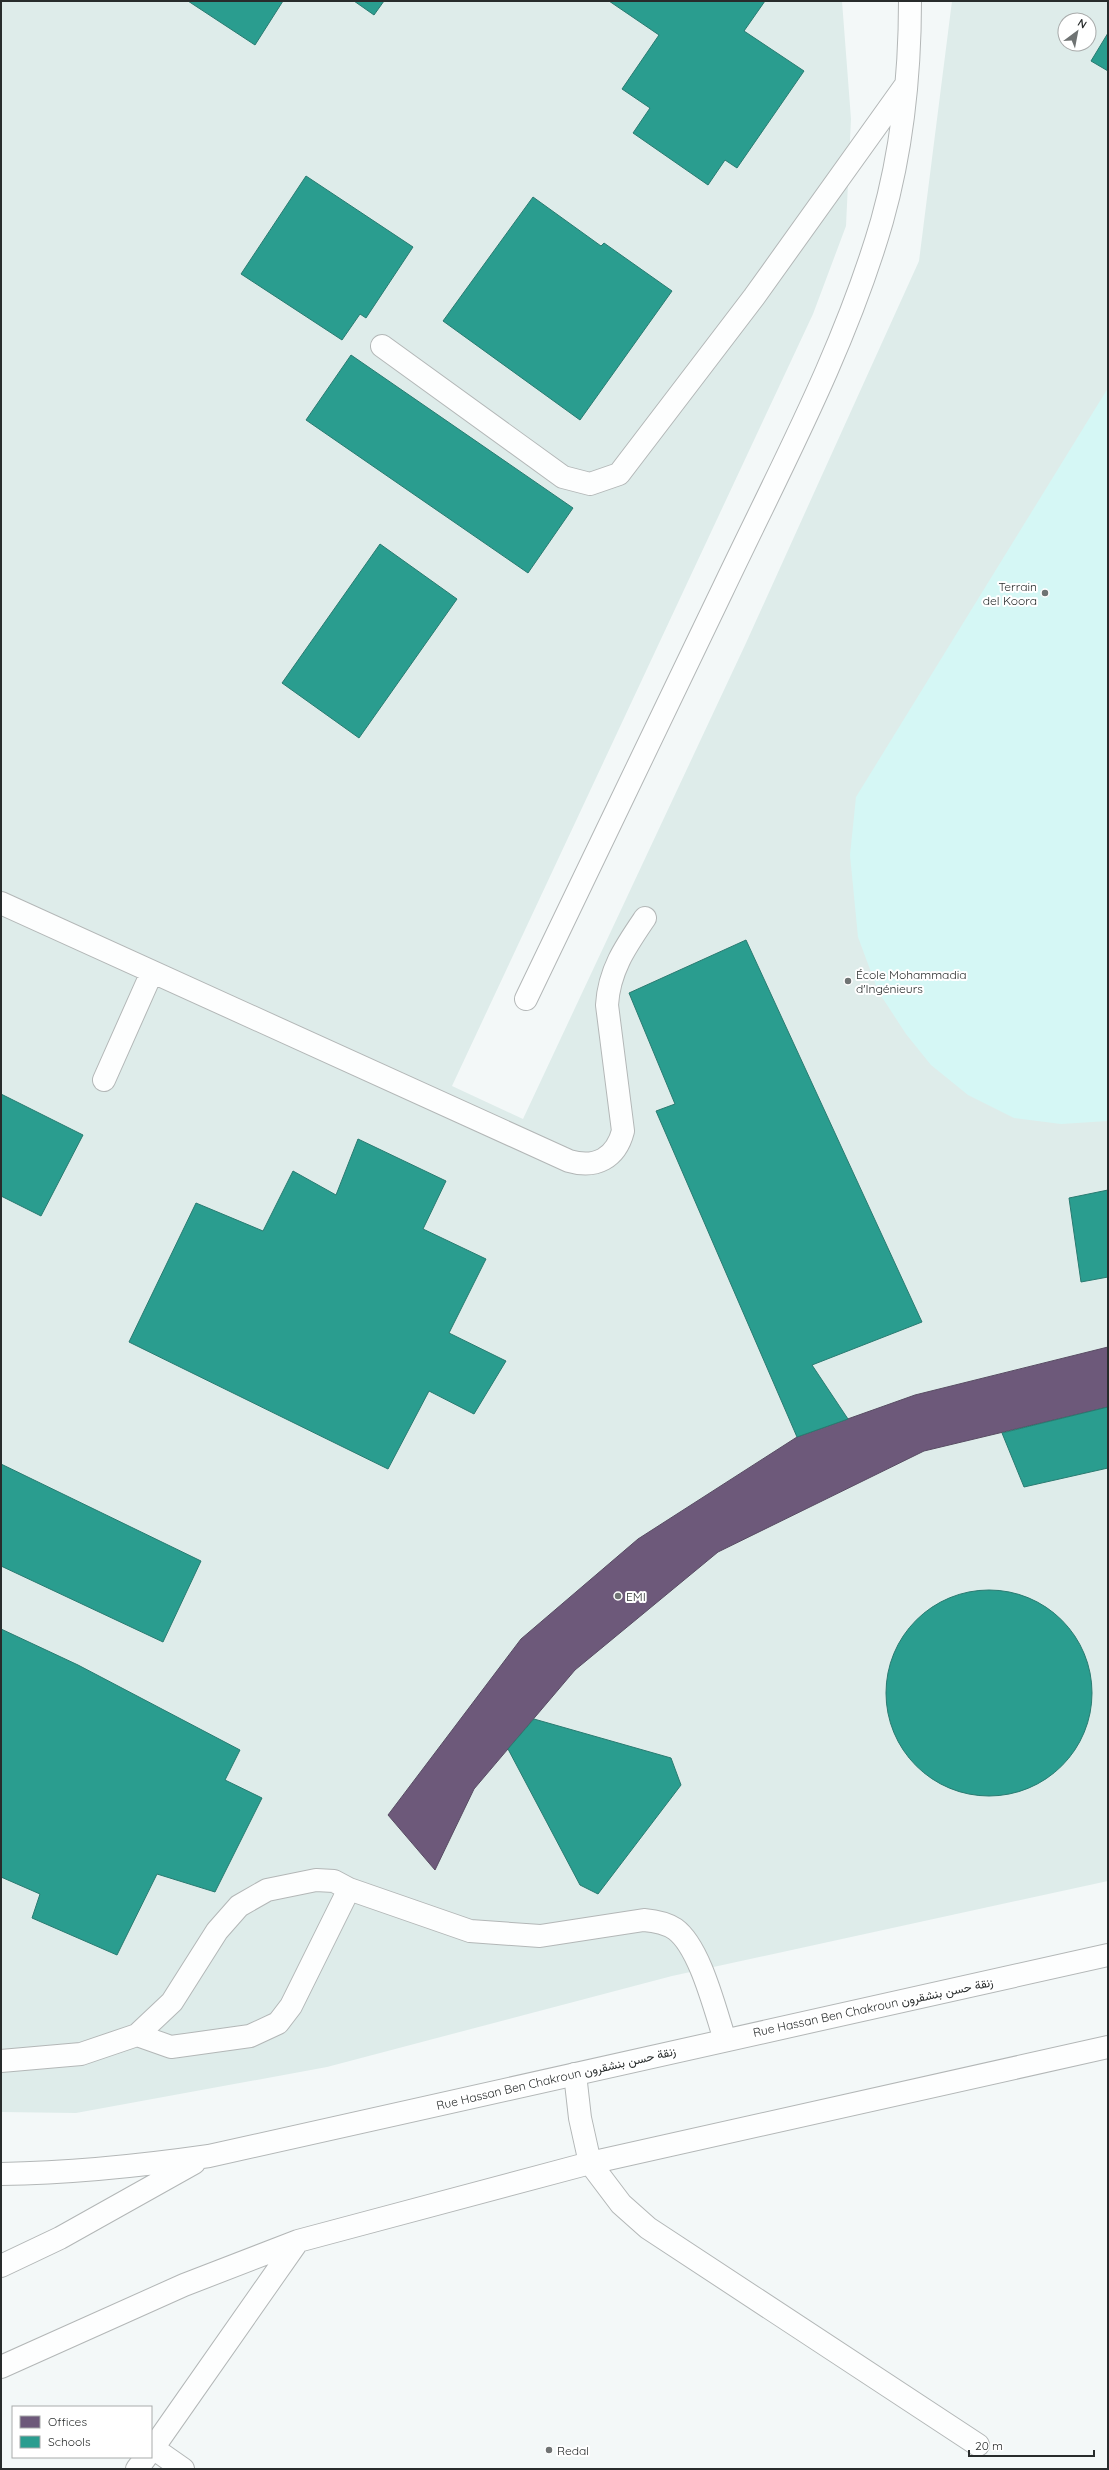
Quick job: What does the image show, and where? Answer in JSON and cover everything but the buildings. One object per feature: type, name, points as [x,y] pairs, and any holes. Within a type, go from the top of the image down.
[{"type":"street","points":[[526,999],[806,415],[861,285],[882,219],[898,152],[907,83],[910,1]]},
{"type":"street","points":[[382,346],[563,476],[590,484],[619,474],[754,297],[907,83]]},
{"type":"street","points":[[1,903],[569,1161],[581,1165],[594,1164],[606,1159],[614,1152],[620,1142],[623,1130],[607,1005],[608,989],[617,960],[644,918]]},
{"type":"street","points":[[104,1080],[152,972]]},
{"type":"street","points":[[1,2062],[81,2054],[137,2035],[172,2002],[217,1931],[240,1906],[267,1890],[316,1880],[334,1881],[349,1889],[470,1931],[540,1936],[644,1920],[660,1922],[675,1929],[694,1951],[725,2040]]},
{"type":"street","points":[[137,2035],[171,2047],[250,2036],[278,2023],[291,2006],[349,1889]]},
{"type":"street","name":"Rue Hassan Ben Chakroun زنقة حسن بنشقرون","points":[[1,2174],[55,2173],[132,2167],[209,2156],[1108,1955]]},
{"type":"street","points":[[1,2367],[184,2285],[298,2241],[590,2163],[1108,2047]]},
{"type":"street","points":[[575,2074],[580,2118],[590,2163],[621,2204],[648,2228],[978,2445]]},
{"type":"street","points":[[1,2266],[60,2238],[209,2156]]},
{"type":"street","points":[[152,2449],[298,2241]]},
{"type":"street","points":[[152,2453],[183,2469]]},
{"type":"street","points":[[137,2469],[145,2458]]},
{"type":"shaded area","name":"École Mohammadia d'Ingénieurs","points":[[1,1],[842,1],[851,119],[846,226],[813,314],[452,1086],[523,1119],[746,643],[919,261],[952,1],[1108,1],[1108,1881],[672,1976],[327,2067],[76,2113],[1,2112]]},
{"type":"shaded area","name":"Terrain del Koora","points":[[1108,388],[1108,1121],[1061,1124],[1014,1118],[968,1095],[931,1065],[906,1034],[878,991],[858,937],[850,855],[856,797]]},
{"type":"place","name":"Terrain del Koora","points":[[1045,593]]},
{"type":"place","name":"École Mohammadia d'Ingénieurs","points":[[848,981]]},
{"type":"place","name":"EMI","points":[[618,1596]]},
{"type":"place","name":"Redal","points":[[549,2450]]}]
